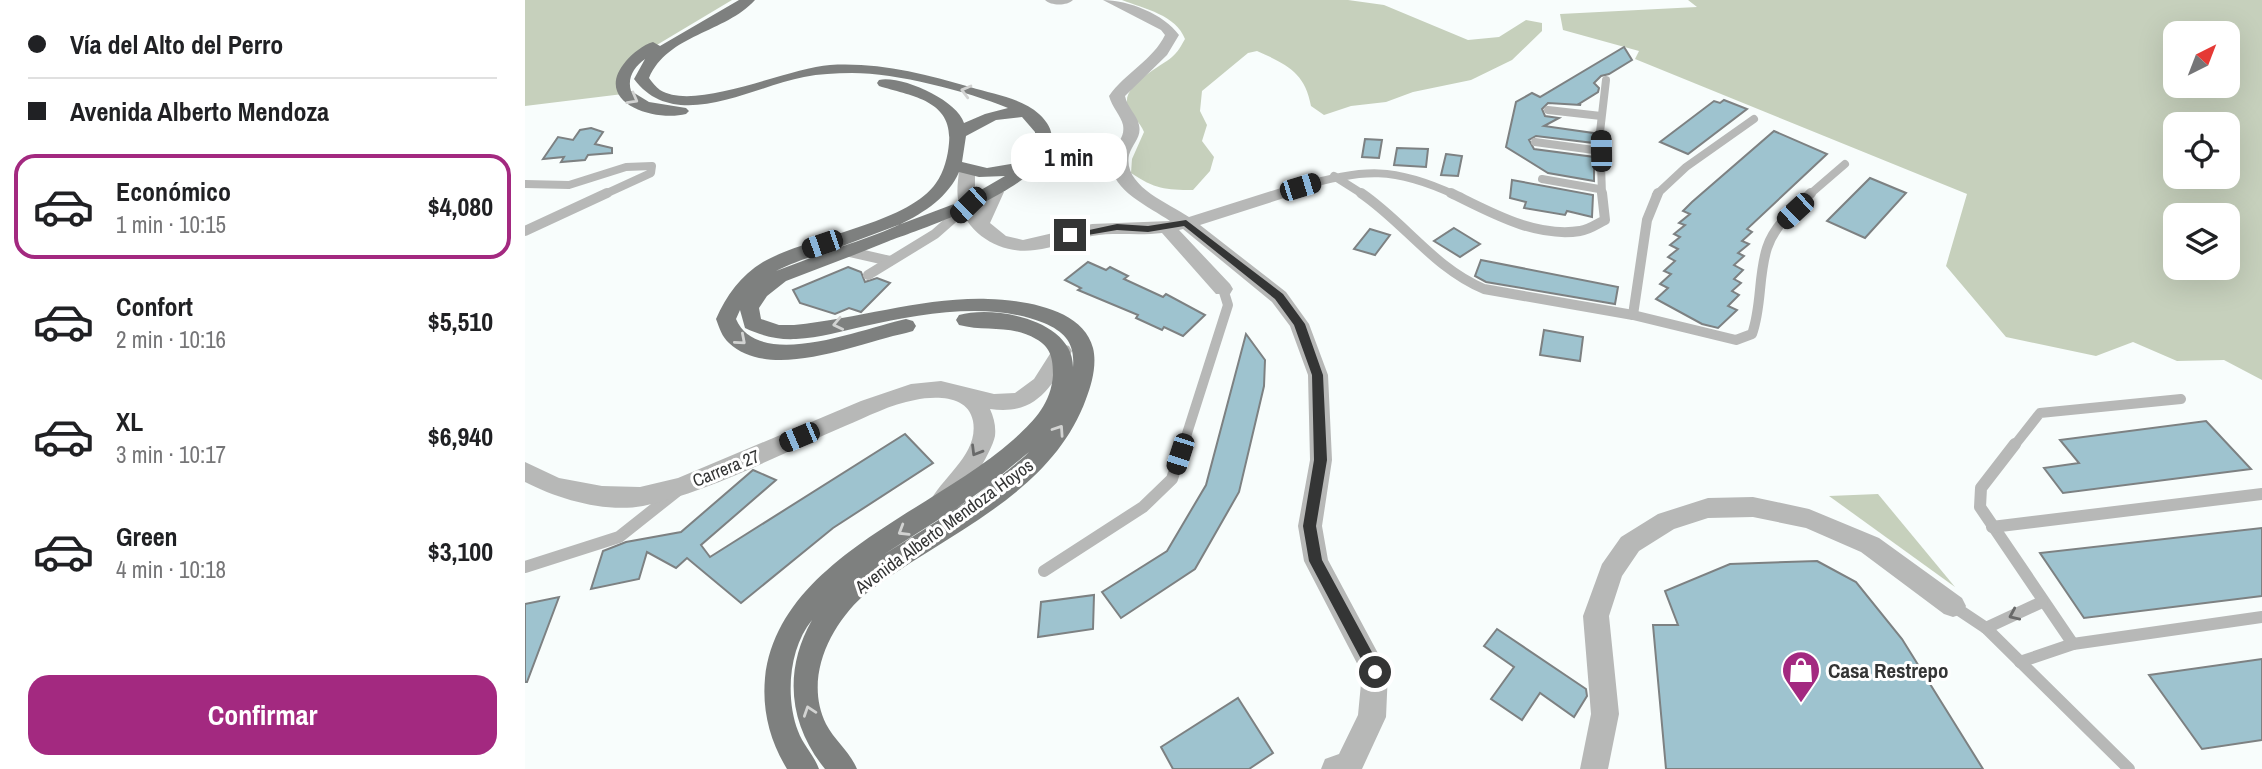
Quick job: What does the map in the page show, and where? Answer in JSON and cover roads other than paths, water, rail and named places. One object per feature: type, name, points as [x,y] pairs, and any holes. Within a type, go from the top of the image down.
[{"type":"main road","points":[[732,0],[635,58],[623,72],[619,84],[623,94],[637,103],[654,108],[701,111],[827,81],[873,79],[943,103],[954,113],[959,132],[960,168],[923,204],[901,215],[801,252],[771,266],[750,281],[734,298],[726,319],[734,337],[752,349],[768,354],[796,352],[888,329],[933,322],[983,319],[1038,329],[1053,339],[1062,351]]},
{"type":"main road","points":[[748,0],[738,10],[652,58],[643,70],[641,79],[647,90],[669,98],[691,100],[721,97],[801,73],[827,69],[882,69],[1013,104],[1031,112]]},
{"type":"main road","points":[[959,132],[992,116],[1031,112]]},
{"type":"main road","name":"Avenida Alberto Mendoza Hoyos","points":[[843,769],[818,736],[805,701],[805,672],[818,633],[838,604],[864,581],[940,533],[1041,456],[1077,401],[1085,364],[1080,340],[1066,326],[1044,314],[1005,307],[931,308],[800,332],[767,333],[752,323],[749,308],[760,291],[779,277],[968,205],[995,192],[1030,164],[1042,150],[1045,136],[1042,123],[1031,112]]},
{"type":"main road","points":[[960,168],[987,174],[1030,164]]},
{"type":"main road","name":"Avenida Alberto Mendoza Hoyos","points":[[805,769],[791,752],[778,714],[775,675],[790,631],[820,591],[852,561],[935,512],[999,466],[1049,416],[1060,400],[1065,367],[1062,351]]},
{"type":"street","points":[[1052,0],[1066,0]]},
{"type":"street","points":[[1110,0],[1166,27],[1173,35],[1168,46],[1123,85],[1117,96],[1120,108],[1131,124],[1131,136],[1122,150],[1119,168],[1125,182],[1186,223],[1279,297],[1299,324],[1318,375],[1321,460],[1310,526],[1316,561],[1375,672],[1372,717],[1349,767],[1335,769]]},
{"type":"street","points":[[960,168],[968,205],[981,223],[1002,242],[1013,246],[1030,245],[1091,230],[1117,227],[1148,229],[1186,223],[1300,187]]},
{"type":"street","points":[[981,223],[995,192]]},
{"type":"street","points":[[1165,227],[1223,289]]},
{"type":"street","name":"Carrera 27","points":[[525,471],[554,485],[602,496],[640,497],[681,486],[911,392],[941,389],[994,402],[1019,401],[1041,385],[1062,351]]},
{"type":"street","points":[[935,512],[982,446],[985,428],[980,410],[962,394]]},
{"type":"street","points":[[1594,769],[1605,714],[1596,616],[1611,572],[1630,544],[1666,521],[1708,508],[1753,507],[1809,519],[1870,545],[1953,606]]},
{"type":"lane","points":[[1300,187],[1334,176],[1367,172],[1400,174],[1433,185],[1495,215],[1546,230],[1577,233],[1593,230],[1605,220],[1599,189],[1601,116],[1606,80]]},
{"type":"lane","points":[[1548,110],[1601,116]]},
{"type":"lane","points":[[1633,315],[1654,198],[1666,184],[1754,119]]},
{"type":"lane","points":[[1535,142],[1601,151]]},
{"type":"lane","points":[[1334,176],[1378,205],[1450,273],[1464,282],[1483,289],[1633,315],[1736,340],[1752,334],[1757,322],[1767,247],[1778,227],[1845,164]]},
{"type":"lane","points":[[525,184],[546,188],[565,186],[627,167],[652,166],[651,173],[525,232]]},
{"type":"lane","points":[[1542,179],[1599,189]]},
{"type":"lane","points":[[868,275],[935,234],[968,205]]},
{"type":"lane","points":[[846,251],[890,261]]},
{"type":"lane","points":[[1044,570],[1143,507],[1172,479],[1228,305],[1223,289]]},
{"type":"lane","points":[[2073,644],[1980,507],[1982,488],[2040,413],[2181,399]]},
{"type":"lane","points":[[525,567],[619,537],[681,486]]},
{"type":"lane","points":[[1992,527],[2262,494]]},
{"type":"lane","points":[[1986,628],[2042,602]]},
{"type":"lane","points":[[1953,606],[1986,628],[2129,769]]},
{"type":"lane","points":[[2020,662],[2073,644],[2262,617]]},
{"type":"place","name":"Casa Restrepo","points":[[1801,704]]}]
